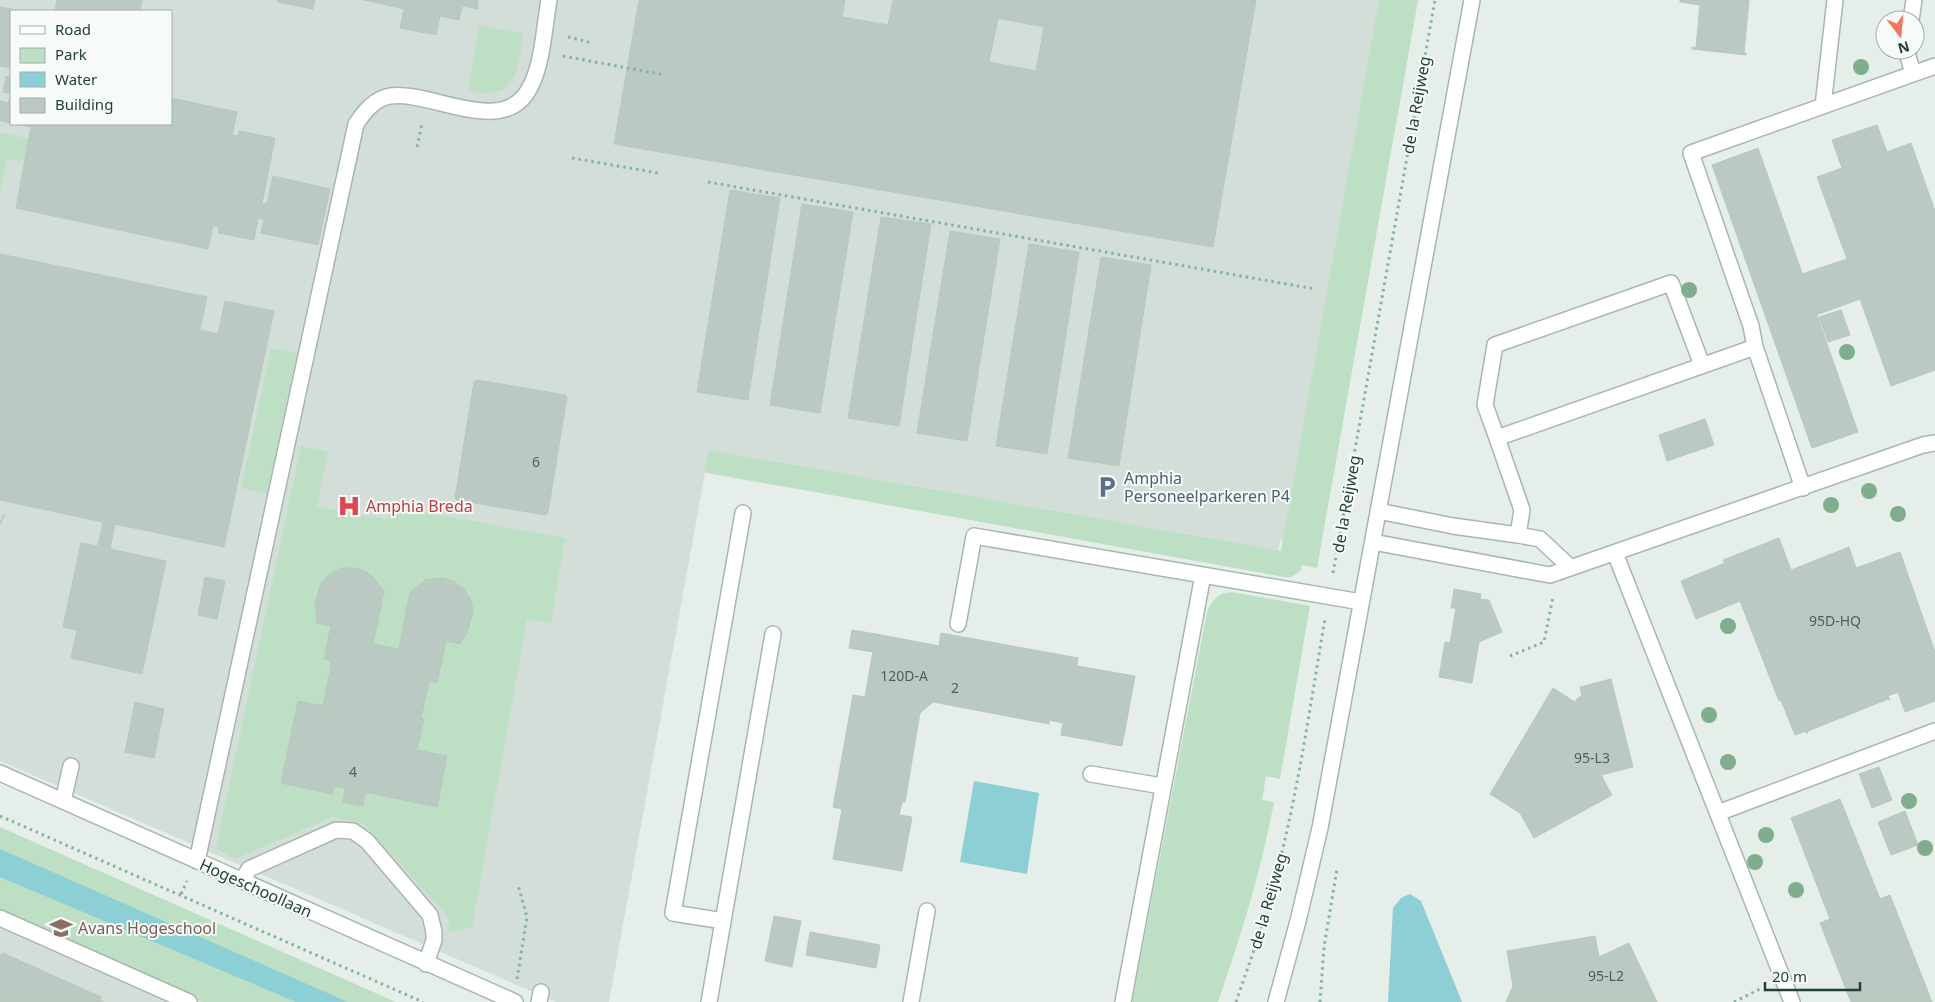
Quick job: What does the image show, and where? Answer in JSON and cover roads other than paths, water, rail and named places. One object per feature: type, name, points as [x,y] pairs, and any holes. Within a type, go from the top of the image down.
[{"type":"street","points":[[197,861],[356,124],[364,112],[375,102],[389,96],[403,96],[484,112],[501,110],[517,103],[528,92],[535,78],[549,0]]},
{"type":"street","name":"de la Reijweg","points":[[1276,1002],[1320,828],[1472,0]]},
{"type":"street","points":[[1823,106],[1835,0]]},
{"type":"street","points":[[1909,60],[1913,74]]},
{"type":"street","points":[[1804,488],[1755,347],[1751,326],[1691,153],[1935,66]]},
{"type":"street","points":[[1518,535],[1522,510],[1485,405],[1495,345],[1671,283],[1702,366]]},
{"type":"street","points":[[1497,438],[1755,347]]},
{"type":"street","points":[[1373,542],[1560,571],[1804,488],[1923,445],[1935,443]]},
{"type":"street","points":[[1378,511],[1453,526],[1540,539],[1560,571]]},
{"type":"street","points":[[723,921],[674,913],[743,513]]},
{"type":"street","points":[[958,624],[974,536],[1361,602]]},
{"type":"street","points":[[1614,553],[1792,1002]]},
{"type":"street","points":[[1122,1002],[1203,575]]},
{"type":"street","points":[[709,1002],[773,634]]},
{"type":"street","points":[[1718,813],[1935,731]]},
{"type":"street","points":[[63,801],[71,766]]},
{"type":"street","name":"Hogeschoollaan","points":[[0,773],[513,1002]]},
{"type":"street","points":[[1091,774],[1162,786]]},
{"type":"street","points":[[242,882],[249,868],[336,830],[353,831],[367,841],[430,915],[434,940],[426,964]]},
{"type":"street","points":[[911,1002],[927,911]]},
{"type":"street","points":[[0,918],[189,1002]]},
{"type":"water","points":[[974,781],[1039,793],[1027,874],[960,862]]},
{"type":"water","points":[[0,849],[348,1002],[296,1002],[0,877]]},
{"type":"water","points":[[1410,894],[1421,901],[1462,1002],[1388,1002],[1393,908],[1401,898]]},
{"type":"place","name":"Amphia Personeelparkeren P4","points":[[1107,487]]},
{"type":"place","name":"Amphia Breda","points":[[349,506]]},
{"type":"place","name":"Avans Hogeschool","points":[[61,928]]}]
